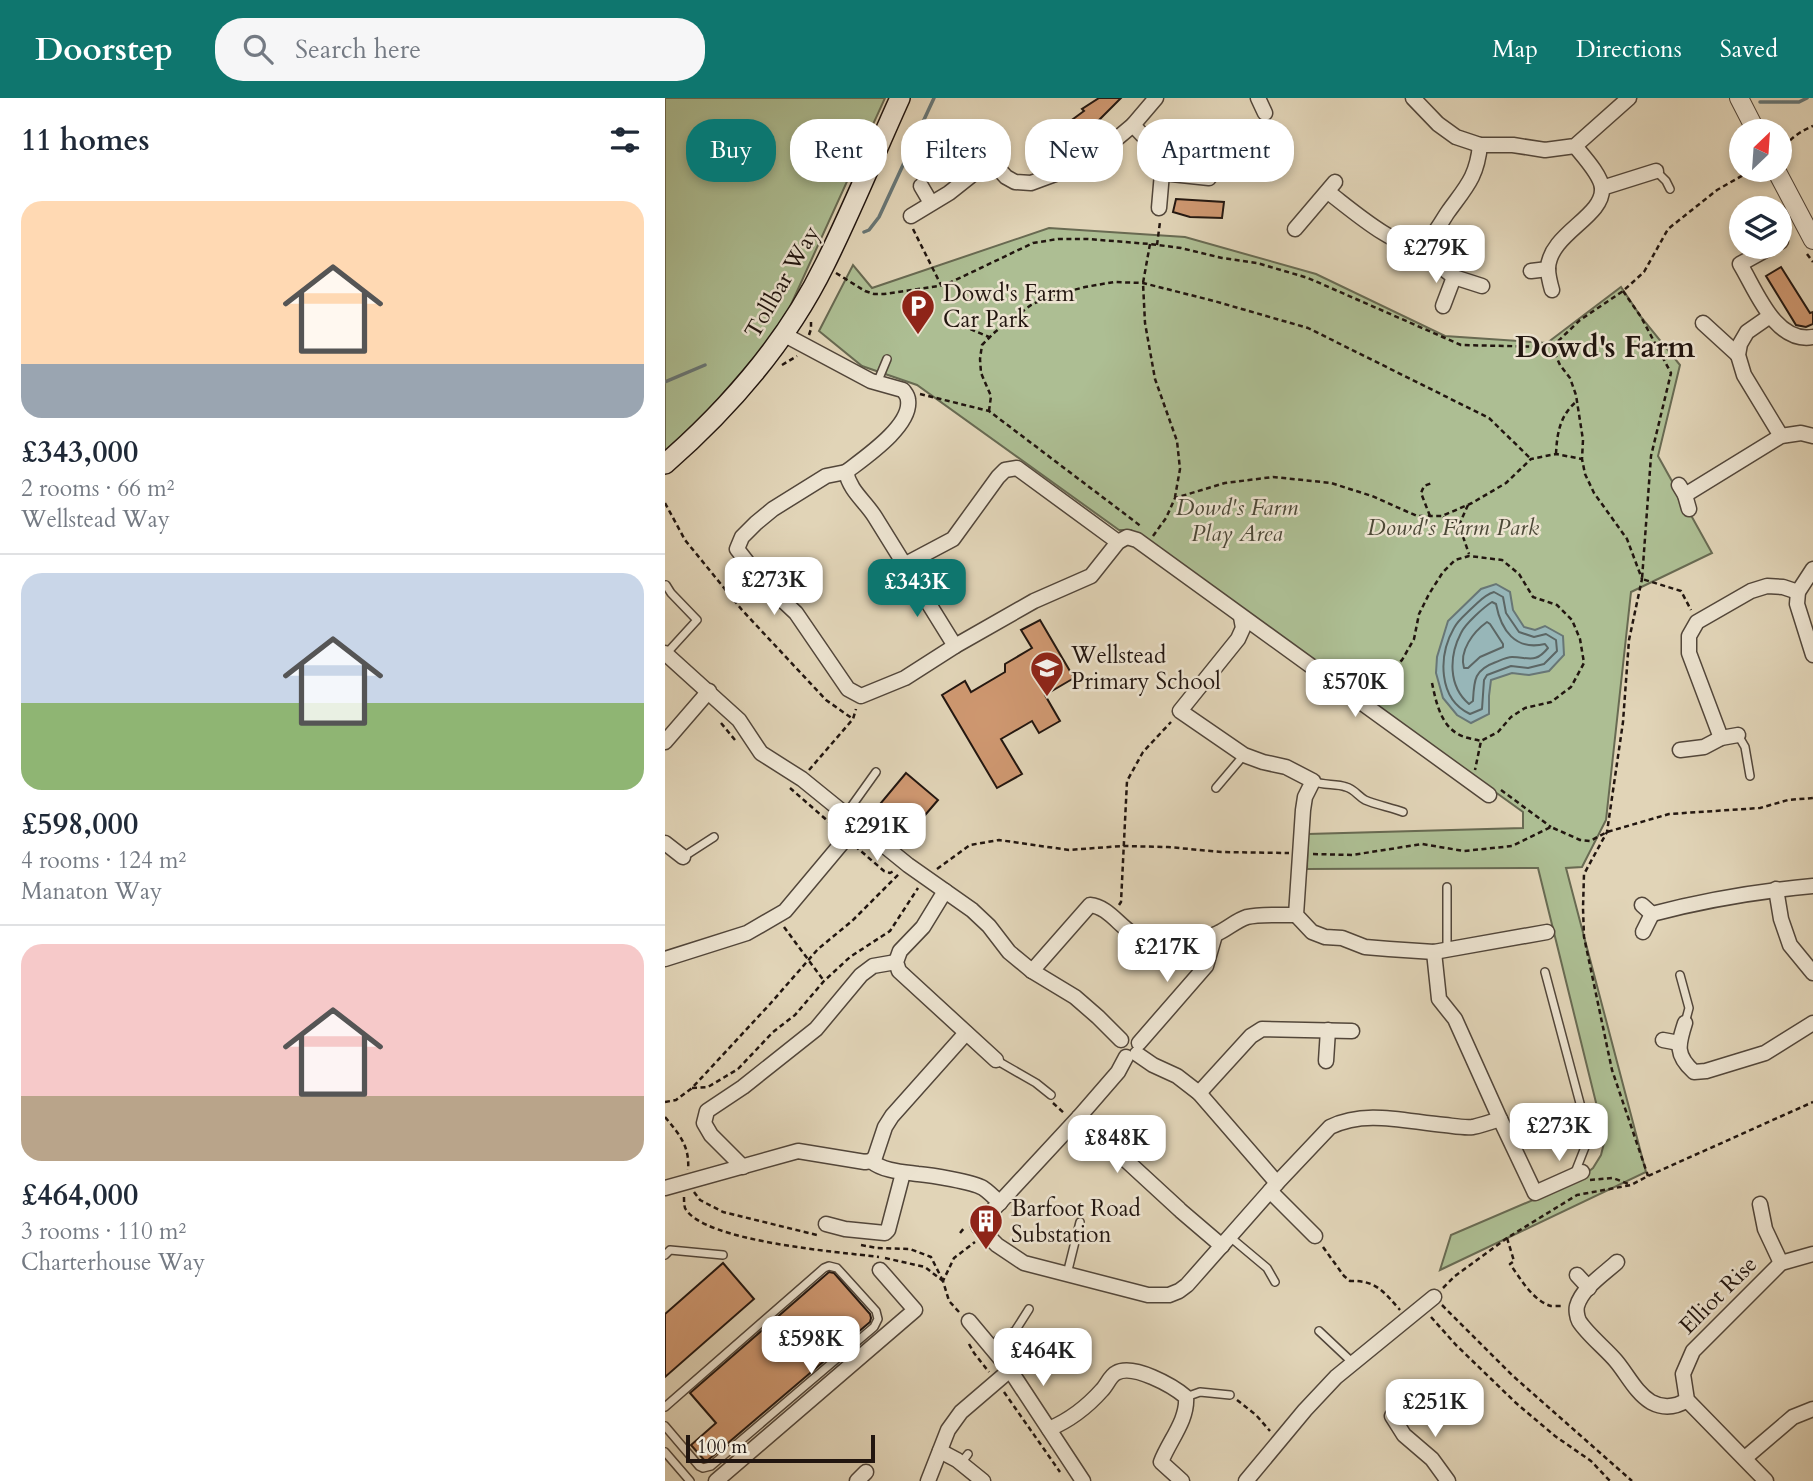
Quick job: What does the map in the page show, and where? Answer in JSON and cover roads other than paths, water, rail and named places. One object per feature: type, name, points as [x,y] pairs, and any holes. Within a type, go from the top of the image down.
[{"type":"main road","name":"Tollbar Way","points":[[665,464],[738,393],[783,334],[825,266],[900,98]]},
{"type":"street","points":[[1011,180],[1031,183],[1077,166],[1102,151],[1133,125],[1156,98]]},
{"type":"street","points":[[1258,98],[1265,113]]},
{"type":"street","points":[[1413,98],[1437,124],[1456,137],[1480,145],[1513,145],[1545,150],[1575,146],[1626,99]]},
{"type":"street","points":[[1739,98],[1750,119]]},
{"type":"street","points":[[1133,125],[1137,129]]},
{"type":"street","points":[[1295,229],[1332,187],[1390,238],[1408,246],[1422,245],[1473,178],[1480,145]]},
{"type":"street","points":[[1552,290],[1548,269],[1552,253],[1559,242],[1592,212],[1602,188],[1597,175],[1575,146]]},
{"type":"street","points":[[1602,188],[1655,171]]},
{"type":"street","points":[[911,216],[963,182]]},
{"type":"street","points":[[1159,208],[1162,182]]},
{"type":"street","points":[[1782,182],[1812,237]]},
{"type":"street","points":[[921,186],[931,203]]},
{"type":"street","points":[[1422,245],[1427,256],[1454,277],[1482,286]]},
{"type":"street","points":[[1748,259],[1739,264],[1770,316],[1792,335],[1799,338],[1813,337]]},
{"type":"street","points":[[1531,271],[1548,269]]},
{"type":"street","points":[[1443,306],[1454,277]]},
{"type":"street","points":[[1770,316],[1747,332],[1740,344],[1738,355],[1744,375],[1781,436]]},
{"type":"street","points":[[1703,323],[1738,355]]},
{"type":"street","points":[[783,334],[877,383],[904,390],[908,398],[908,408],[892,434],[846,472],[826,476],[773,509],[742,537],[737,549],[761,580],[796,613],[848,689],[861,696],[905,678],[1034,601],[1091,576],[1118,542],[1127,537],[1137,540],[1489,795]]},
{"type":"street","points":[[1685,497],[1781,436],[1801,433],[1813,436]]},
{"type":"street","points":[[904,565],[953,539],[998,477],[1005,470],[1017,468],[1118,542]]},
{"type":"street","points":[[846,472],[853,490],[873,514],[955,646]]},
{"type":"street","points":[[1813,569],[1798,592],[1797,604],[1813,655]]},
{"type":"street","points":[[1721,737],[1689,653],[1689,636],[1697,622],[1751,591],[1767,586],[1798,592]]},
{"type":"street","points":[[1241,617],[1243,628],[1238,639],[1180,711],[1244,755],[1286,767],[1313,782],[1305,796],[1296,915],[1312,932],[1325,937],[1342,938],[1366,947],[1441,951],[1547,932]]},
{"type":"street","points":[[666,653],[739,720],[761,752],[802,779],[908,865],[972,910],[989,926],[1009,952],[1032,971],[1075,998],[1121,1040],[1129,1036],[1136,1039],[1134,1051]]},
{"type":"street","points":[[665,742],[709,691]]},
{"type":"street","points":[[1680,750],[1704,747],[1721,737],[1738,735]]},
{"type":"street","points":[[665,959],[747,933],[785,911],[857,825]]},
{"type":"street","points":[[665,843],[683,858]]},
{"type":"street","points":[[1643,932],[1647,910],[1813,886]]},
{"type":"street","points":[[1776,890],[1781,919],[1790,945],[1813,973]]},
{"type":"street","points":[[945,891],[923,927],[900,951],[895,962],[899,971],[996,1060]]},
{"type":"street","points":[[1032,971],[1090,905],[1107,911],[1131,934],[1149,943],[1168,944],[1215,935],[1246,917],[1296,915]]},
{"type":"street","points":[[1215,935],[1206,966],[1118,1072],[1000,1203],[982,1230],[997,1245],[1024,1263],[1148,1295],[1169,1295],[1187,1285],[1330,1127],[1356,1118],[1387,1117],[1471,1127],[1500,1119]]},
{"type":"street","points":[[1441,951],[1439,999],[1455,1019],[1535,1193],[1578,1174]]},
{"type":"street","points":[[743,1167],[711,1135],[704,1123],[707,1111],[743,1087],[816,1029],[861,975],[873,966],[895,962]]},
{"type":"street","points":[[1685,1023],[1679,1043],[1682,1061],[1694,1072],[1706,1071],[1765,1053],[1813,1023]]},
{"type":"street","points":[[1199,1093],[1251,1036],[1262,1029],[1352,1031]]},
{"type":"street","points":[[1326,1061],[1328,1030]]},
{"type":"street","points":[[665,1188],[798,1151],[870,1161],[875,1157],[885,1127],[892,1116],[966,1033]]},
{"type":"street","points":[[1663,1040],[1679,1043]]},
{"type":"street","points":[[1134,1051],[1153,1065],[1177,1076],[1199,1093],[1315,1236]]},
{"type":"street","points":[[1077,1119],[1180,1210],[1226,1241]]},
{"type":"street","points":[[870,1161],[903,1173],[917,1173],[976,1185],[1000,1203]]},
{"type":"street","points":[[826,1224],[885,1233],[903,1173]]},
{"type":"street","name":"Elliot Rise","points":[[1760,1204],[1761,1231],[1781,1263]]},
{"type":"street","name":"Elliot Rise","points":[[1687,1400],[1683,1374],[1693,1351],[1781,1263],[1813,1254]]},
{"type":"street","points":[[1617,1262],[1580,1298],[1576,1308],[1579,1320],[1651,1402],[1664,1406],[1678,1405],[1687,1400],[1766,1481]]},
{"type":"street","points":[[716,1481],[915,1310],[880,1270]]},
{"type":"street","points":[[1577,1275],[1589,1288]]},
{"type":"street","points":[[1247,1481],[1336,1377],[1434,1297]]},
{"type":"street","points":[[969,1321],[1010,1370],[1083,1481]]},
{"type":"street","points":[[928,1481],[948,1430],[961,1412],[1010,1370]]},
{"type":"street","points":[[1049,1429],[1081,1411],[1102,1391],[1115,1373],[1125,1370],[1153,1376],[1187,1397],[1187,1407],[1161,1462],[1182,1481]]},
{"type":"street","points":[[1745,1458],[1793,1417],[1813,1409]]},
{"type":"street","points":[[1392,1416],[1404,1435],[1432,1459],[1448,1481]]},
{"type":"street","points":[[940,1451],[964,1458],[987,1480]]},
{"type":"lane","points":[[1655,171],[1670,189]]},
{"type":"lane","points":[[877,383],[887,359]]},
{"type":"lane","points":[[666,585],[697,620],[666,653]]},
{"type":"lane","points":[[1738,735],[1745,747],[1750,776]]},
{"type":"lane","points":[[1216,788],[1244,755]]},
{"type":"lane","points":[[845,815],[876,772]]},
{"type":"lane","points":[[1313,782],[1346,786],[1368,801],[1403,812]]},
{"type":"lane","points":[[683,858],[715,837]]},
{"type":"lane","points":[[1441,951],[1447,887]]},
{"type":"lane","points":[[1545,972],[1589,1137],[1578,1174]]},
{"type":"lane","points":[[1680,975],[1689,1008],[1685,1023]]},
{"type":"lane","points":[[996,1060],[1051,1095]]},
{"type":"lane","points":[[1067,1275],[1080,1222]]},
{"type":"lane","points":[[1226,1241],[1267,1268],[1275,1282]]},
{"type":"lane","points":[[665,1255],[670,1250],[723,1255]]},
{"type":"lane","points":[[665,1407],[824,1268],[838,1268],[876,1311],[878,1320],[874,1327],[711,1466],[699,1466],[665,1426]]},
{"type":"lane","points":[[991,1346],[1015,1331],[1029,1309]]},
{"type":"lane","points":[[1319,1331],[1353,1363]]},
{"type":"lane","points":[[1187,1397],[1200,1392],[1230,1395]]},
{"type":"lane","points":[[679,1444],[666,1453],[689,1481]]},
{"type":"water","points":[[1496,584],[1510,592],[1513,610],[1524,627],[1535,630],[1545,626],[1563,636],[1564,655],[1549,671],[1529,675],[1512,673],[1491,680],[1489,714],[1471,723],[1457,715],[1443,698],[1436,673],[1437,657],[1448,621],[1481,589]]},
{"type":"waterway","points":[[864,232],[869,230],[879,217],[934,98]]},
{"type":"waterway","points":[[1760,102],[1799,102],[1807,98]]},
{"type":"waterway","points":[[665,382],[705,365]]},
{"type":"place","name":"Dowd's Farm Car Park","points":[[918,336]]},
{"type":"place","name":"Wellstead Primary School","points":[[1047,698]]},
{"type":"place","name":"Barfoot Road Substation","points":[[986,1251]]},
{"type":"district","name":"Dowd's Farm","points":[[1605,347]]},
{"type":"park label","name":"Dowd's Farm Play Area","points":[[1237,520]]},
{"type":"park label","name":"Dowd's Farm Park","points":[[1453,527]]}]
